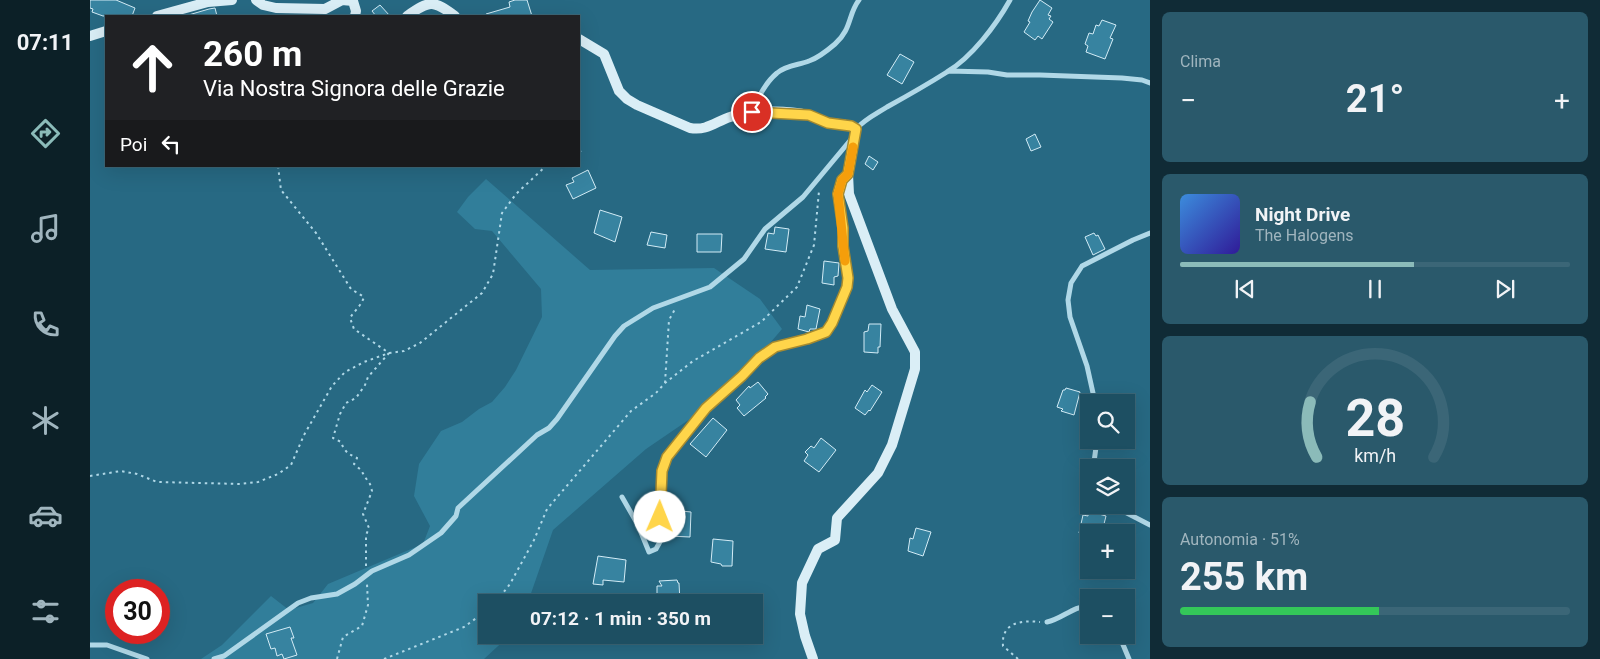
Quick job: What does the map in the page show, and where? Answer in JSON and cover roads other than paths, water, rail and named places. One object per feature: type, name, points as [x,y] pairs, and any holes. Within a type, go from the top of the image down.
[{"type":"street","points":[[161,15],[208,2],[232,0]]},
{"type":"street","points":[[256,0],[263,5],[276,8],[325,9],[342,0],[352,1],[356,11],[354,15]]},
{"type":"street","points":[[752,112],[758,97],[778,72],[811,60],[837,42],[849,26],[859,0]]},
{"type":"street","points":[[214,659],[224,656],[298,603],[311,598],[337,594],[355,584],[367,574],[409,555],[441,533],[456,516],[458,508],[557,419],[624,326],[653,308],[710,287],[744,259],[765,229],[803,197],[856,132],[873,115],[948,72],[968,54],[988,31],[1002,14],[1010,0]]},
{"type":"street","points":[[408,15],[422,4],[430,1],[437,1],[444,5],[454,15]]},
{"type":"street","points":[[90,36],[105,31]]},
{"type":"street","points":[[580,40],[604,54],[619,91],[626,99],[690,128],[698,130],[708,128],[730,117],[752,112],[809,115],[828,123],[851,126],[856,132]]},
{"type":"street","points":[[948,72],[988,72],[1007,76],[1040,75],[1122,78],[1142,80],[1150,83]]},
{"type":"street","points":[[814,659],[805,636],[800,614],[802,583],[818,550],[835,540],[837,518],[878,473],[892,445],[915,369],[915,352],[881,283],[849,194],[848,174],[856,132]]},
{"type":"street","points":[[622,497],[638,525],[649,552],[656,549],[661,540],[662,471],[667,457],[678,441],[706,408],[759,358],[775,347],[826,332],[837,312],[847,287],[848,278],[838,194],[842,180],[848,174]]},
{"type":"street","points":[[1093,394],[1087,366],[1070,318],[1068,300],[1071,283],[1082,266],[1150,233]]},
{"type":"street","points":[[1129,514],[1150,525]]},
{"type":"street","points":[[1047,622],[1058,620],[1080,608]]},
{"type":"street","points":[[1123,644],[1129,659]]},
{"type":"street","points":[[90,645],[107,645],[147,659]]}]
